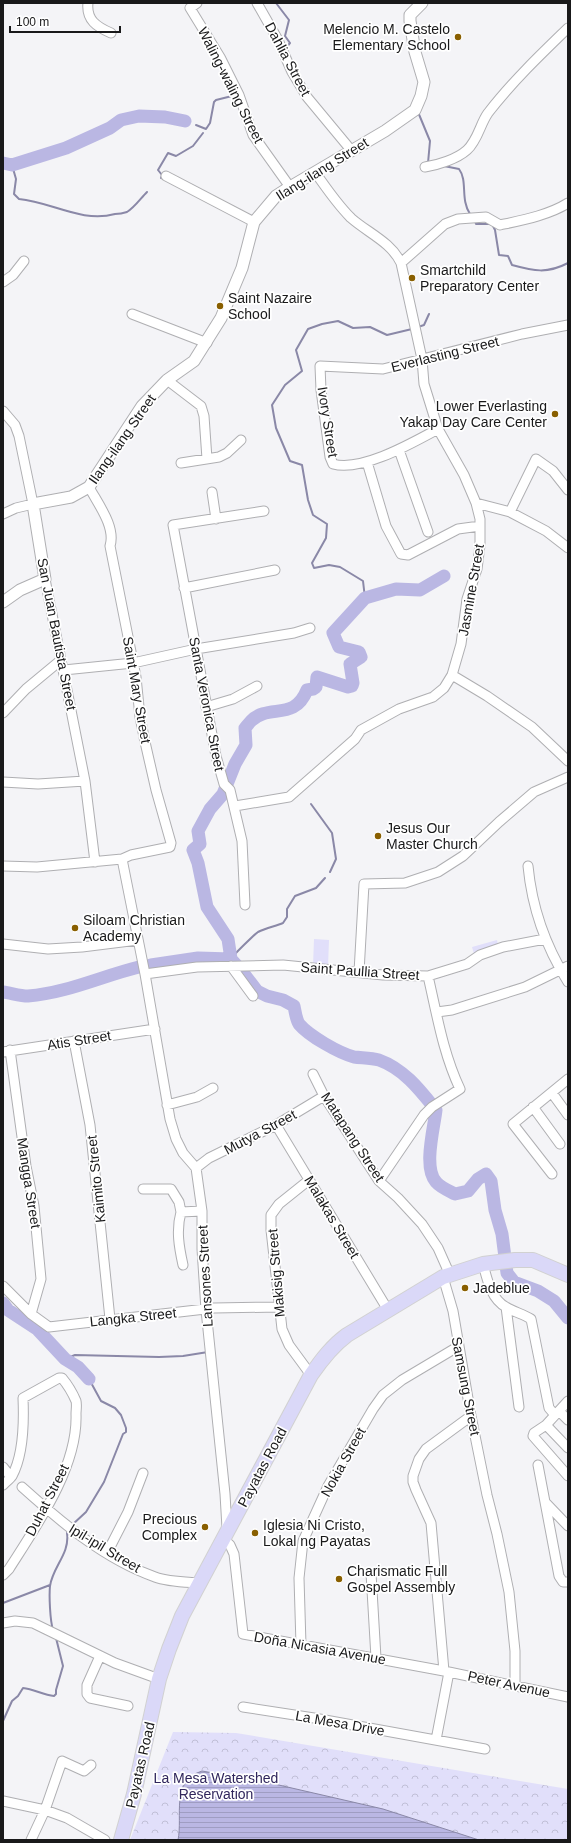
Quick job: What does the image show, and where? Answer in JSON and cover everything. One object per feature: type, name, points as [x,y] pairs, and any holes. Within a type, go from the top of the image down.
[{"type":"main road","name":"Payatas Road","points":[[121,1840],[134,1794],[159,1679],[182,1616],[311,1375],[333,1346],[347,1335],[447,1276],[489,1263],[515,1260],[533,1260],[568,1275]]},
{"type":"street","points":[[88,3],[88,15],[93,22],[100,28],[111,33]]},
{"type":"street","name":"Waling-waling Street","points":[[197,3],[190,8],[220,57],[239,95],[254,135],[290,187]]},
{"type":"street","name":"Dahlia Street","points":[[257,3],[278,40],[292,72],[307,97],[351,150]]},
{"type":"street","name":"Ilang-ilang Street","points":[[33,504],[71,497],[90,487],[142,406],[167,380],[194,361],[221,318],[242,268],[254,222],[276,196],[351,150],[391,128],[415,110],[421,96],[424,82],[414,52],[410,15],[414,9],[422,3]]},
{"type":"street","points":[[428,167],[456,157],[468,149],[476,139],[485,116],[498,100],[529,66],[568,28]]},
{"type":"street","name":"Jasmine Street","points":[[235,806],[289,797],[355,739],[361,730],[400,709],[433,696],[443,690],[452,675],[461,644],[467,599],[477,569],[480,545],[480,526],[476,503],[464,475],[438,429],[424,384],[422,359],[401,263],[396,253],[389,246],[351,218],[332,198],[314,172]]},
{"type":"street","points":[[166,176],[254,222]]},
{"type":"street","points":[[401,263],[445,224],[458,219],[486,217],[500,225],[533,217],[560,208],[568,203]]},
{"type":"street","points":[[3,282],[13,275],[24,260]]},
{"type":"street","points":[[132,314],[206,343]]},
{"type":"street","name":"Everlasting Street","points":[[320,366],[383,369],[468,349],[522,334],[568,325]]},
{"type":"street","name":"Ivory Street","points":[[320,366],[321,390],[330,457],[333,464],[340,465],[367,462],[400,450],[438,429]]},
{"type":"street","points":[[167,380],[201,406],[204,416],[207,459]]},
{"type":"street","name":"San Juan Bautista Street","points":[[3,411],[15,425],[20,436],[45,579],[85,781],[95,862]]},
{"type":"street","points":[[180,464],[219,457],[227,453],[241,440]]},
{"type":"street","points":[[400,450],[428,532]]},
{"type":"street","points":[[510,512],[536,459],[553,471],[568,490]]},
{"type":"street","points":[[367,462],[386,526],[401,554],[408,555],[458,529],[480,526]]},
{"type":"street","name":"Saint Mary Street","points":[[90,487],[109,526],[112,537],[110,546],[133,664],[145,742],[171,844],[170,847],[131,855],[122,860]]},
{"type":"street","points":[[212,492],[216,519],[264,511]]},
{"type":"street","points":[[476,503],[510,512],[546,531],[568,548]]},
{"type":"street","points":[[3,514],[16,508],[33,504]]},
{"type":"street","name":"Santa Veronica Street","points":[[216,519],[173,525],[206,707],[227,787],[235,806],[242,841],[245,905]]},
{"type":"street","points":[[184,588],[275,570]]},
{"type":"street","points":[[3,602],[20,590],[45,579]]},
{"type":"street","points":[[64,670],[133,664],[196,649],[294,633],[310,628]]},
{"type":"street","points":[[3,713],[26,689],[61,660]]},
{"type":"street","points":[[452,675],[488,696],[532,727],[568,761]]},
{"type":"street","points":[[206,707],[229,700],[257,686]]},
{"type":"street","points":[[359,972],[364,884],[405,883],[438,872],[463,856],[534,792],[568,777]]},
{"type":"street","points":[[3,782],[38,784],[85,781]]},
{"type":"street","points":[[3,866],[37,867],[122,860],[145,974],[168,1105],[176,1139],[183,1153],[196,1168]]},
{"type":"street","points":[[528,866],[530,887],[545,939],[564,967],[568,982]]},
{"type":"street","name":"Saint Paullia Street","points":[[145,974],[197,967],[283,965],[359,972],[428,976],[468,964],[480,955],[503,947],[545,939]]},
{"type":"street","points":[[3,944],[48,949],[82,947],[138,940]]},
{"type":"street","points":[[236,966],[253,996]]},
{"type":"street","points":[[437,1012],[452,1010],[525,987],[564,967]]},
{"type":"street","points":[[379,1180],[424,1115],[460,1089],[450,1068],[443,1046],[437,1012],[428,976]]},
{"type":"street","name":"Atis Street","points":[[6,1051],[155,1029]]},
{"type":"street","name":"Kaimito Street","points":[[74,1041],[90,1125],[110,1319]]},
{"type":"street","name":"Mangga Street","points":[[6,1051],[34,1206],[42,1279],[31,1314]]},
{"type":"street","name":"Matapang Street","points":[[314,1074],[324,1096],[379,1180],[422,1224],[438,1248],[447,1276]]},
{"type":"street","points":[[552,1174],[513,1124],[568,1079]]},
{"type":"street","points":[[168,1105],[197,1097],[214,1088]]},
{"type":"street","points":[[552,1093],[568,1115]]},
{"type":"street","name":"Mutya Street","points":[[196,1168],[209,1158],[276,1125],[324,1096]]},
{"type":"street","points":[[532,1107],[560,1144]]},
{"type":"street","name":"Malakas Street","points":[[276,1125],[388,1310]]},
{"type":"street","name":"Lansones Street","points":[[196,1168],[202,1211],[202,1249],[206,1310],[225,1494],[225,1535]]},
{"type":"street","name":"Makisig Street","points":[[309,1180],[279,1204],[271,1215],[278,1307],[282,1329],[289,1345],[311,1375]]},
{"type":"street","points":[[142,1189],[171,1189],[179,1202],[181,1212],[178,1223],[179,1242],[183,1265]]},
{"type":"street","points":[[181,1212],[202,1211]]},
{"type":"street","points":[[489,1263],[489,1284],[497,1301],[506,1307],[532,1319],[549,1408],[568,1420]]},
{"type":"street","name":"Samsung Street","points":[[447,1276],[471,1416],[487,1495],[498,1534],[512,1615],[515,1651],[515,1686]]},
{"type":"street","name":"Langka Street","points":[[3,1286],[31,1314],[49,1327],[110,1319],[206,1310],[278,1307]]},
{"type":"street","points":[[506,1307],[519,1407]]},
{"type":"street","name":"Nokia Street","points":[[301,1645],[299,1578],[303,1542],[328,1486],[373,1408],[383,1395],[402,1380],[459,1346]]},
{"type":"street","name":"Duhat Street","points":[[3,1575],[9,1569],[46,1510],[64,1472],[77,1424],[76,1402],[64,1380],[59,1378],[24,1398],[24,1424],[21,1445],[11,1477]]},
{"type":"street","points":[[568,1401],[546,1425],[534,1433],[534,1439],[568,1476]]},
{"type":"street","points":[[436,1740],[447,1671],[431,1523],[416,1490],[413,1482],[413,1476],[426,1449],[471,1416]]},
{"type":"street","points":[[546,1425],[568,1448]]},
{"type":"street","points":[[538,1465],[559,1578],[563,1582],[568,1582]]},
{"type":"street","points":[[3,1467],[11,1477],[3,1485]]},
{"type":"street","points":[[107,1552],[128,1512],[143,1473]]},
{"type":"street","name":"Ipil-ipil Street","points":[[22,1487],[46,1510],[86,1540],[131,1567],[156,1578],[200,1583]]},
{"type":"street","points":[[545,1502],[568,1526]]},
{"type":"street","name":"Doña Nicasia Avenue","points":[[225,1535],[234,1554],[241,1634],[447,1671]]},
{"type":"street","points":[[371,1573],[376,1658]]},
{"type":"street","points":[[3,1623],[15,1621],[33,1623],[131,1670],[159,1679]]},
{"type":"street","points":[[100,1656],[87,1685],[87,1694],[90,1698],[128,1706]]},
{"type":"street","name":"Peter Avenue","points":[[447,1671],[568,1697]]},
{"type":"street","name":"La Mesa Drive","points":[[244,1708],[314,1718],[485,1749]]},
{"type":"street","points":[[31,1840],[45,1810],[62,1761],[84,1771],[91,1765]]},
{"type":"street","points":[[3,1801],[45,1810],[67,1818],[105,1840]]},
{"type":"green space","points":[[314,939],[329,940],[328,967],[313,966]]},
{"type":"green space","points":[[497,940],[499,950],[475,957],[472,947]]},
{"type":"green space","name":"La Mesa Watershed Reservation","points":[[173,1732],[236,1733],[568,1789],[568,1840],[130,1840]]},
{"type":"water","points":[[202,1771],[270,1783],[383,1809],[479,1840],[178,1840],[180,1800],[182,1791],[185,1783],[192,1776]]},
{"type":"waterway","points":[[276,3],[289,20],[285,36],[290,43],[285,49]]},
{"type":"waterway","points":[[196,125],[206,129],[210,123],[214,102],[216,100],[236,95]]},
{"type":"waterway","points":[[418,112],[430,141],[428,163]]},
{"type":"waterway","points":[[3,163],[12,165],[66,148],[110,128],[121,120],[139,116],[165,117],[185,121]]},
{"type":"waterway","points":[[161,178],[162,175],[158,170],[168,153],[176,156],[193,146],[203,133]]},
{"type":"waterway","points":[[12,165],[16,179],[14,194],[19,199],[78,214],[102,216],[127,212],[147,192]]},
{"type":"waterway","points":[[444,166],[459,169],[462,174],[465,202],[470,214]]},
{"type":"waterway","points":[[475,221],[476,224],[492,224],[495,230],[499,255],[508,256],[512,265],[527,269],[547,270],[568,263]]},
{"type":"waterway","points":[[418,327],[424,325],[429,314]]},
{"type":"waterway","points":[[365,598],[363,581],[340,567],[329,565],[314,568],[312,563],[326,538],[327,524],[313,515],[308,500],[302,465],[290,461],[276,428],[272,405],[285,385],[302,371],[296,350],[308,329],[322,324],[338,321],[353,328],[370,327],[387,335],[412,329]]},
{"type":"waterway","points":[[231,959],[228,939],[207,907],[198,863],[193,850],[200,844],[198,831],[210,809],[223,794],[235,764],[246,745],[245,728],[258,716],[295,706],[302,700],[307,690],[316,687],[317,677],[348,687],[352,686],[353,683],[350,664],[361,657],[359,652],[339,647],[333,633],[365,598],[396,589],[420,590],[444,576]]},
{"type":"waterway","points":[[311,804],[332,833],[336,859],[330,872]]},
{"type":"waterway","points":[[231,959],[258,932],[283,923],[287,917],[287,909],[295,896],[316,888],[325,878]]},
{"type":"waterway","points":[[151,965],[198,958],[231,959],[257,991],[267,996],[283,1000],[294,1006],[299,1024],[317,1039],[348,1055],[379,1060],[388,1064],[404,1075],[418,1088],[436,1110],[430,1148],[430,1167],[432,1176],[436,1182],[455,1194],[468,1191],[478,1179],[486,1174],[491,1181],[495,1210],[502,1234],[507,1273],[514,1282],[538,1291],[554,1301],[568,1318]]},
{"type":"waterway","points":[[3,992],[25,996],[42,994],[71,988],[139,967]]},
{"type":"waterway","points":[[3,1303],[8,1310],[37,1329],[65,1359],[78,1367],[89,1379]]},
{"type":"waterway","points":[[65,1359],[75,1355],[159,1357],[183,1356],[208,1352]]},
{"type":"waterway","points":[[72,1525],[86,1512],[104,1482],[123,1434],[126,1432],[121,1415],[115,1408],[101,1401],[89,1379]]},
{"type":"waterway","points":[[53,1630],[50,1608],[50,1586],[54,1572],[64,1554],[67,1533]]},
{"type":"waterway","points":[[3,1603],[50,1585]]},
{"type":"waterway","points":[[3,1721],[12,1701],[18,1696],[23,1688],[54,1696],[56,1694],[63,1666],[56,1638]]},
{"type":"place","name":"Melencio M. Castelo Elementary School","points":[[458,37]]},
{"type":"place","name":"Smartchild Preparatory Center","points":[[412,278]]},
{"type":"place","name":"Saint Nazaire School","points":[[220,306]]},
{"type":"place","name":"Lower Everlasting Yakap Day Care Center","points":[[555,414]]},
{"type":"place","name":"Jesus Our Master Church","points":[[378,836]]},
{"type":"place","name":"Siloam Christian Academy","points":[[75,928]]},
{"type":"place","name":"Jadeblue","points":[[465,1288]]},
{"type":"place","name":"Precious Complex","points":[[205,1527]]},
{"type":"place","name":"Iglesia Ni Cristo, Lokal ng Payatas","points":[[255,1533]]},
{"type":"place","name":"Charismatic Full Gospel Assembly","points":[[339,1579]]}]
